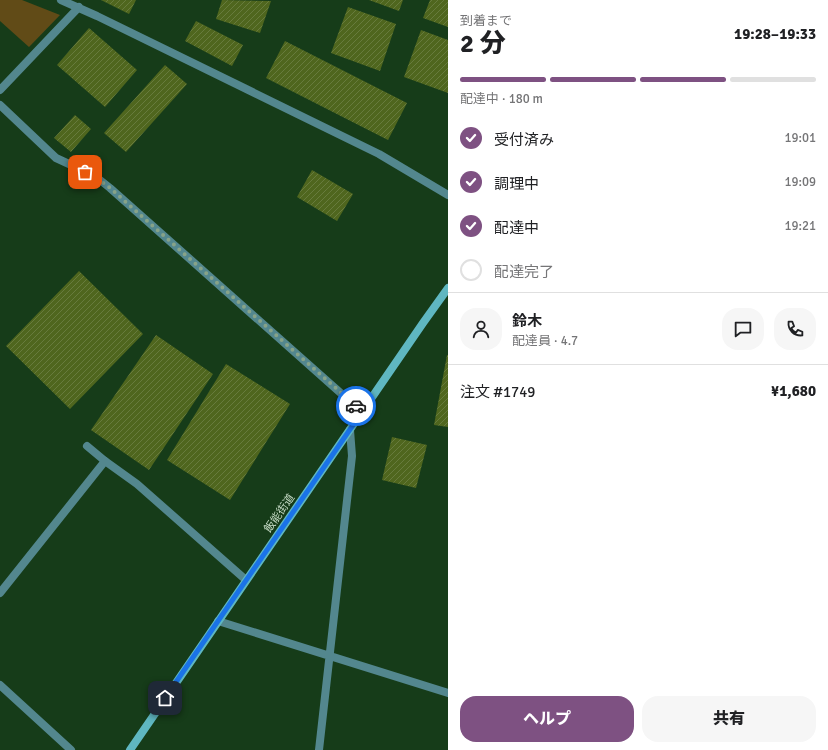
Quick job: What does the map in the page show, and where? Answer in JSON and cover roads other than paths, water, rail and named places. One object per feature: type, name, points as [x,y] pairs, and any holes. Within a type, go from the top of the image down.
[{"type":"street","points":[[61,0],[79,7],[379,154],[448,196]]},
{"type":"street","points":[[0,90],[79,7]]},
{"type":"street","points":[[0,105],[56,158],[94,176],[110,188],[362,412]]},
{"type":"street","name":"飯能街道","points":[[130,750],[350,430],[422,322],[448,288]]},
{"type":"street","points":[[319,750],[352,456],[350,430]]},
{"type":"street","points":[[87,446],[137,484],[246,580]]},
{"type":"street","points":[[0,593],[105,461]]},
{"type":"street","points":[[218,621],[448,693]]},
{"type":"street","points":[[0,685],[71,750]]}]
